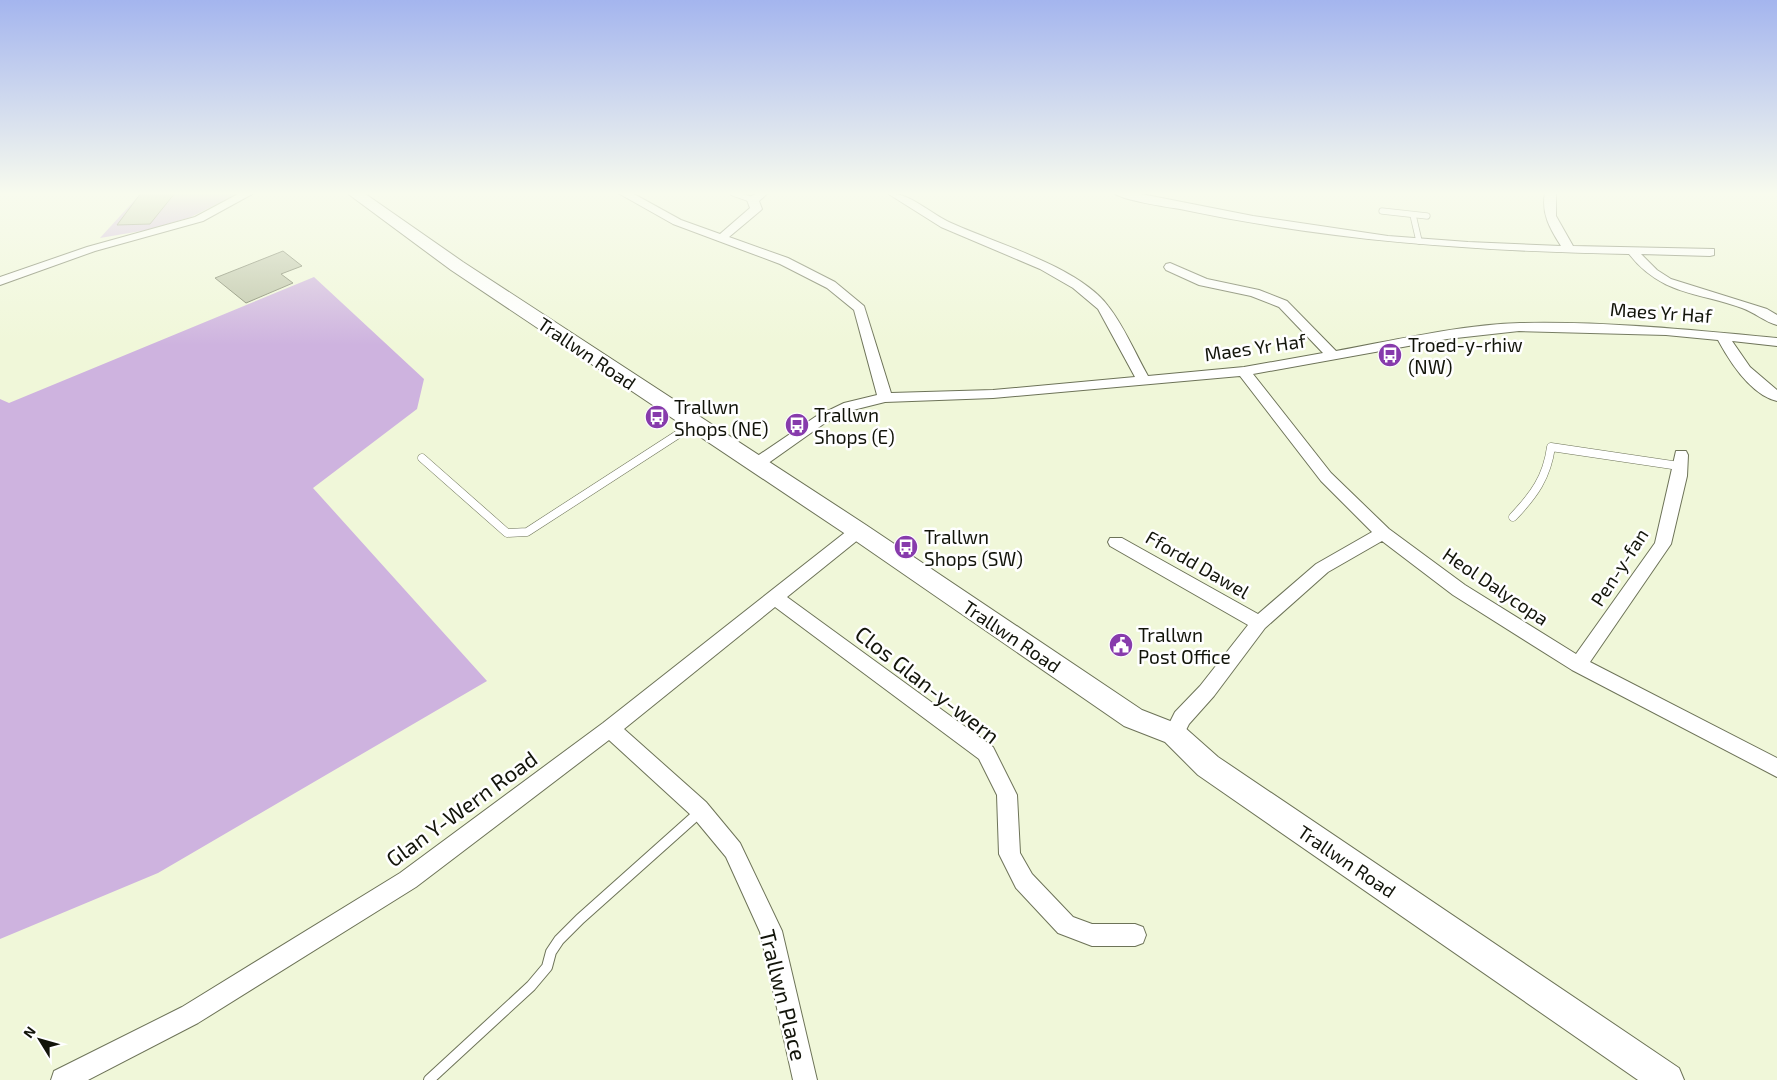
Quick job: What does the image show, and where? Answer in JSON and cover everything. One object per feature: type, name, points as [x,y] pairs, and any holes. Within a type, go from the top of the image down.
[{"type":"street","points":[[0,280],[111,243]]},
{"type":"street","name":"Trallwn Road","points":[[425,243],[755,465],[858,531],[1133,718],[1174,734],[1208,766],[1667,1080]]},
{"type":"street","points":[[733,243],[784,261],[831,285],[860,309],[885,398]]},
{"type":"street","points":[[989,243],[1044,266],[1077,285],[1103,307],[1144,381]]},
{"type":"street","points":[[1464,243],[1569,249],[1710,252]]},
{"type":"street","points":[[1565,243],[1569,249]]},
{"type":"street","points":[[1632,250],[1653,273],[1666,280],[1751,306],[1777,321]]},
{"type":"street","points":[[1170,267],[1203,282],[1256,293],[1283,304],[1334,356]]},
{"type":"street","name":"Maes Yr Haf","points":[[755,465],[820,420],[849,406],[885,398],[993,394],[1244,371],[1447,335],[1519,327],[1610,328],[1777,342]]},
{"type":"street","points":[[1722,336],[1738,364],[1757,384],[1777,397]]},
{"type":"street","name":"Heol Dalycopa","points":[[1244,371],[1326,477],[1383,533],[1459,590],[1578,665],[1777,768]]},
{"type":"street","name":"Pen-y-fan","points":[[1578,665],[1663,544],[1680,461]]},
{"type":"street","name":"Glan Y-Wern Road","points":[[63,1080],[190,1015],[408,880],[610,729],[774,596],[858,531]]},
{"type":"street","points":[[1174,734],[1182,718],[1207,691],[1259,623],[1322,568],[1383,533]]},
{"type":"street","name":"Ffordd Dawel","points":[[1116,542],[1259,623]]},
{"type":"street","name":"Clos Glan-y-wern","points":[[774,596],[986,753],[1007,795],[1010,854],[1024,881],[1066,925],[1092,935],[1135,936]]},
{"type":"street","name":"Trallwn Place","points":[[610,729],[701,812],[733,850],[771,931],[805,1080]]},
{"type":"lane","points":[[422,458],[507,533],[527,532],[694,424]]},
{"type":"lane","points":[[1513,517],[1540,486],[1548,471],[1551,447],[1680,461]]},
{"type":"lane","points":[[429,1080],[531,986],[547,967],[551,952],[559,940],[580,919],[701,812]]},
{"type":"shaded area","points":[[314,277],[424,379],[417,409],[313,488],[487,681],[158,873],[0,939],[0,399],[9,403]]},
{"type":"building","points":[[283,251],[302,266],[281,274],[293,283],[246,303],[215,278]]},
{"type":"place","name":"Troed-y-rhiw (NW)","points":[[1390,355]]},
{"type":"place","name":"Trallwn Shops (NE)","points":[[657,417]]},
{"type":"place","name":"Trallwn Shops (E)","points":[[797,425]]},
{"type":"place","name":"Trallwn Shops (SW)","points":[[906,547]]},
{"type":"place","name":"Trallwn Post Office","points":[[1121,645]]}]
